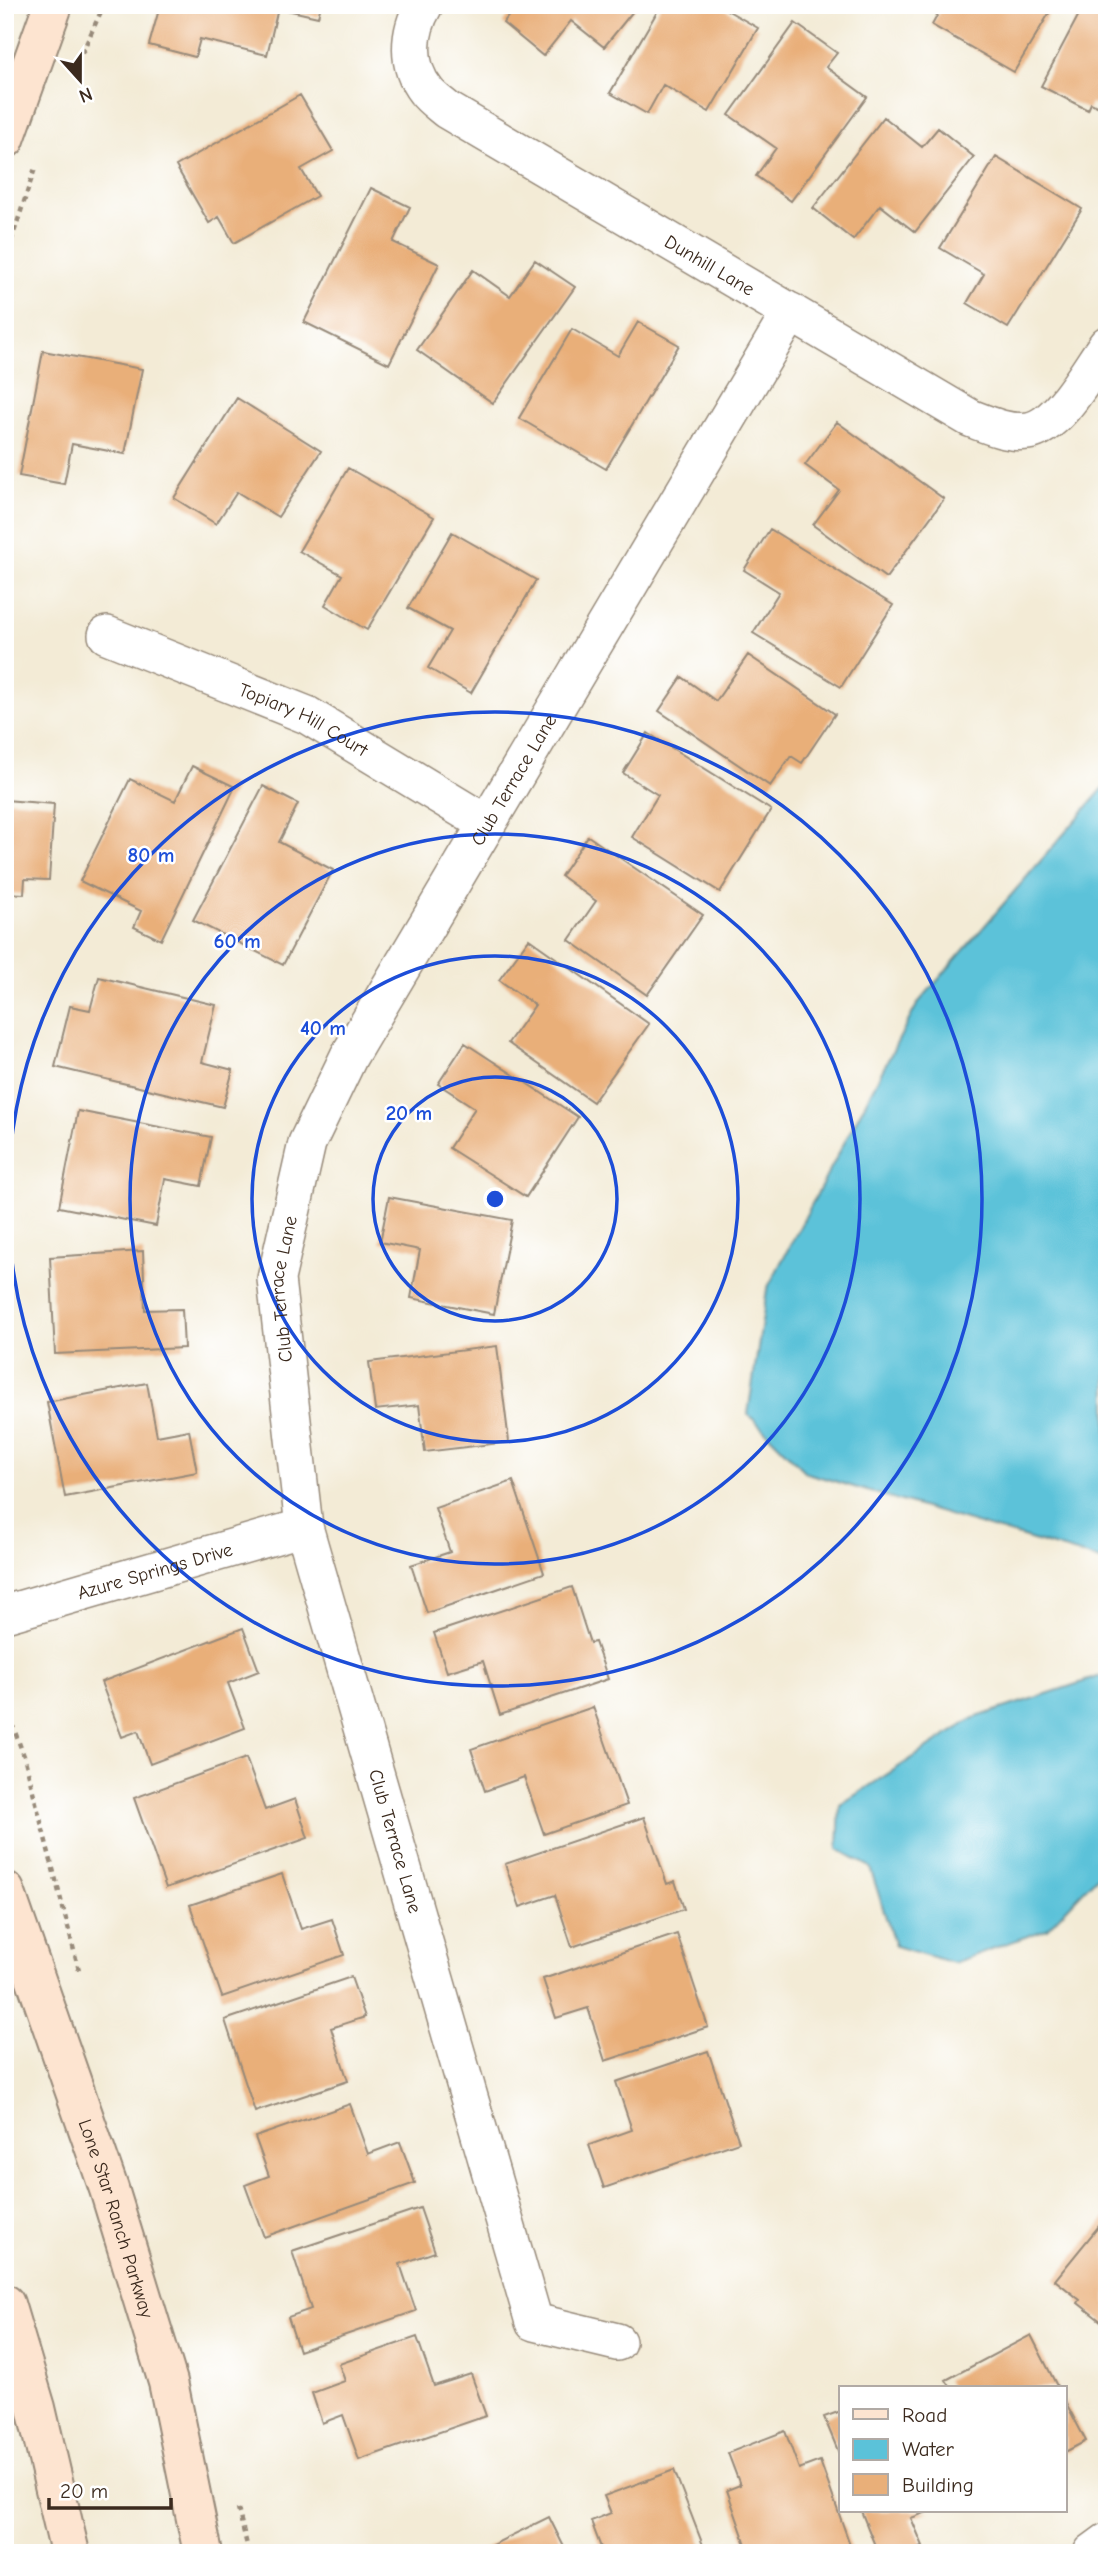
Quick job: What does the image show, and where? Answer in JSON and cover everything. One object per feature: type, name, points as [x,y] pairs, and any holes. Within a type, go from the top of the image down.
[{"type":"main road","points":[[5,139],[53,5]]},
{"type":"main road","name":"Lone Star Ranch Parkway","points":[[5,1891],[109,2189],[169,2382],[203,2553]]},
{"type":"main road","points":[[5,2304],[36,2408],[70,2553]]},
{"type":"street","name":"Dunhill Lane","points":[[424,5],[416,17],[411,35],[413,68],[426,91],[447,110],[970,418],[998,429],[1028,432],[1048,424],[1107,345]]},
{"type":"street","name":"Club Terrace Lane","points":[[617,2342],[534,2322],[304,1527],[276,1279],[307,1143],[349,1056],[791,312]]},
{"type":"street","name":"Topiary Hill Court","points":[[107,635],[307,715],[487,824]]},
{"type":"street","name":"Azure Springs Drive","points":[[5,1614],[304,1527]]},
{"type":"street","points":[[1091,2553],[1107,2542]]},
{"type":"water","points":[[1107,784],[1107,1562],[807,1473],[748,1414],[767,1289],[918,1003]]},
{"type":"water","points":[[1107,1674],[1107,1866],[1047,1929],[953,1963],[895,1946],[870,1867],[838,1849],[840,1805],[974,1718]]},
{"type":"building","points":[[182,5],[321,5],[318,17],[278,8],[267,55],[200,39],[195,57],[149,45],[160,6],[181,11]]},
{"type":"building","points":[[517,5],[638,5],[604,47],[571,21],[543,56],[503,23]]},
{"type":"building","points":[[661,5],[718,5],[758,28],[709,112],[663,85],[647,114],[610,93]]},
{"type":"building","points":[[943,5],[1054,5],[1014,72],[932,25]]},
{"type":"building","points":[[1084,5],[1107,5],[1107,111],[1091,103],[1088,110],[1041,86]]},
{"type":"building","points":[[795,23],[837,53],[826,67],[867,97],[791,201],[756,176],[776,148],[729,115]]},
{"type":"building","points":[[300,95],[333,151],[301,169],[317,196],[234,243],[219,217],[209,223],[176,166]]},
{"type":"building","points":[[884,117],[922,147],[938,128],[974,157],[915,232],[880,205],[853,240],[813,208]]},
{"type":"building","points":[[996,157],[1082,209],[1008,328],[967,303],[984,274],[940,248]]},
{"type":"building","points":[[371,188],[410,207],[393,242],[439,264],[389,364],[304,322]]},
{"type":"building","points":[[535,260],[575,287],[493,403],[417,350],[473,270],[510,296]]},
{"type":"building","points":[[638,322],[679,345],[606,469],[519,418],[572,329],[618,356]]},
{"type":"building","points":[[43,351],[142,369],[125,454],[72,444],[64,484],[19,476]]},
{"type":"building","points":[[237,398],[321,451],[278,517],[237,492],[216,524],[174,498]]},
{"type":"building","points":[[837,422],[944,499],[886,578],[813,525],[839,490],[805,465]]},
{"type":"building","points":[[348,468],[434,517],[367,630],[325,605],[342,575],[299,551]]},
{"type":"building","points":[[770,529],[893,605],[841,687],[753,633],[779,592],[744,570]]},
{"type":"building","points":[[452,532],[536,580],[471,693],[428,668],[450,631],[408,608]]},
{"type":"building","points":[[748,655],[835,714],[802,763],[791,756],[770,786],[659,711],[682,677],[716,701]]},
{"type":"building","points":[[648,733],[771,810],[720,892],[632,837],[658,795],[623,773]]},
{"type":"building","points":[[192,766],[235,787],[161,940],[134,927],[141,911],[80,881],[130,779],[175,801]]},
{"type":"building","points":[[263,786],[298,804],[279,842],[333,870],[283,965],[193,920]]},
{"type":"building","points":[[5,800],[54,804],[49,880],[25,879],[24,894],[5,893]]},
{"type":"building","points":[[588,836],[703,915],[647,995],[569,940],[596,901],[561,876]]},
{"type":"building","points":[[529,939],[649,1024],[593,1102],[508,1043],[535,1005],[499,980]]},
{"type":"building","points":[[99,977],[216,1005],[202,1062],[233,1070],[223,1107],[55,1067],[70,1006],[90,1010]]},
{"type":"building","points":[[465,1043],[578,1117],[526,1197],[449,1148],[475,1108],[438,1084]]},
{"type":"building","points":[[78,1111],[211,1137],[201,1186],[165,1179],[156,1226],[59,1207]]},
{"type":"building","points":[[389,1197],[512,1220],[494,1314],[411,1298],[420,1250],[380,1242]]},
{"type":"building","points":[[143,1251],[145,1310],[182,1309],[184,1348],[55,1354],[50,1257]]},
{"type":"building","points":[[497,1346],[509,1442],[425,1452],[419,1405],[375,1410],[369,1362]]},
{"type":"building","points":[[147,1383],[157,1436],[189,1430],[197,1472],[65,1497],[47,1402]]},
{"type":"building","points":[[513,1481],[544,1573],[427,1613],[411,1565],[450,1552],[435,1508]]},
{"type":"building","points":[[572,1587],[590,1643],[595,1642],[608,1679],[500,1715],[483,1661],[447,1672],[434,1633]]},
{"type":"building","points":[[243,1628],[259,1671],[228,1683],[245,1728],[150,1764],[138,1731],[122,1737],[101,1682]]},
{"type":"building","points":[[593,1707],[627,1805],[544,1834],[524,1777],[485,1791],[471,1749]]},
{"type":"building","points":[[246,1758],[265,1810],[295,1799],[308,1838],[166,1888],[134,1798]]},
{"type":"building","points":[[644,1817],[667,1884],[675,1881],[684,1909],[572,1947],[555,1895],[520,1907],[505,1864]]},
{"type":"building","points":[[282,1874],[301,1929],[332,1919],[344,1955],[222,1997],[190,1905]]},
{"type":"building","points":[[677,1934],[708,2027],[605,2061],[588,2008],[556,2018],[543,1979]]},
{"type":"building","points":[[351,1977],[365,2017],[331,2028],[348,2081],[255,2112],[225,2020]]},
{"type":"building","points":[[708,2051],[739,2142],[604,2188],[589,2145],[632,2130],[616,2082]]},
{"type":"building","points":[[350,2104],[368,2154],[400,2142],[415,2183],[264,2237],[245,2185],[269,2176],[255,2137]]},
{"type":"building","points":[[420,2208],[435,2252],[400,2264],[416,2311],[299,2351],[288,2317],[311,2309],[292,2251]]},
{"type":"building","points":[[1107,2216],[1107,2326],[1055,2280]]},
{"type":"building","points":[[1031,2335],[1057,2386],[950,2386],[946,2380]]},
{"type":"building","points":[[417,2337],[434,2386],[471,2374],[486,2416],[359,2460],[343,2415],[322,2423],[312,2393],[345,2381],[339,2364]]},
{"type":"building","points":[[1066,2403],[1086,2441],[1066,2451]]},
{"type":"building","points":[[839,2412],[839,2453],[824,2417]]},
{"type":"building","points":[[785,2431],[799,2469],[820,2461],[853,2553],[749,2553],[727,2490],[740,2485],[728,2453]]},
{"type":"building","points":[[674,2470],[706,2553],[603,2553],[591,2521],[611,2513],[604,2496]]},
{"type":"building","points":[[861,2512],[927,2512],[911,2518],[923,2546],[907,2553],[878,2553]]},
{"type":"building","points":[[549,2517],[567,2553],[476,2553]]}]
